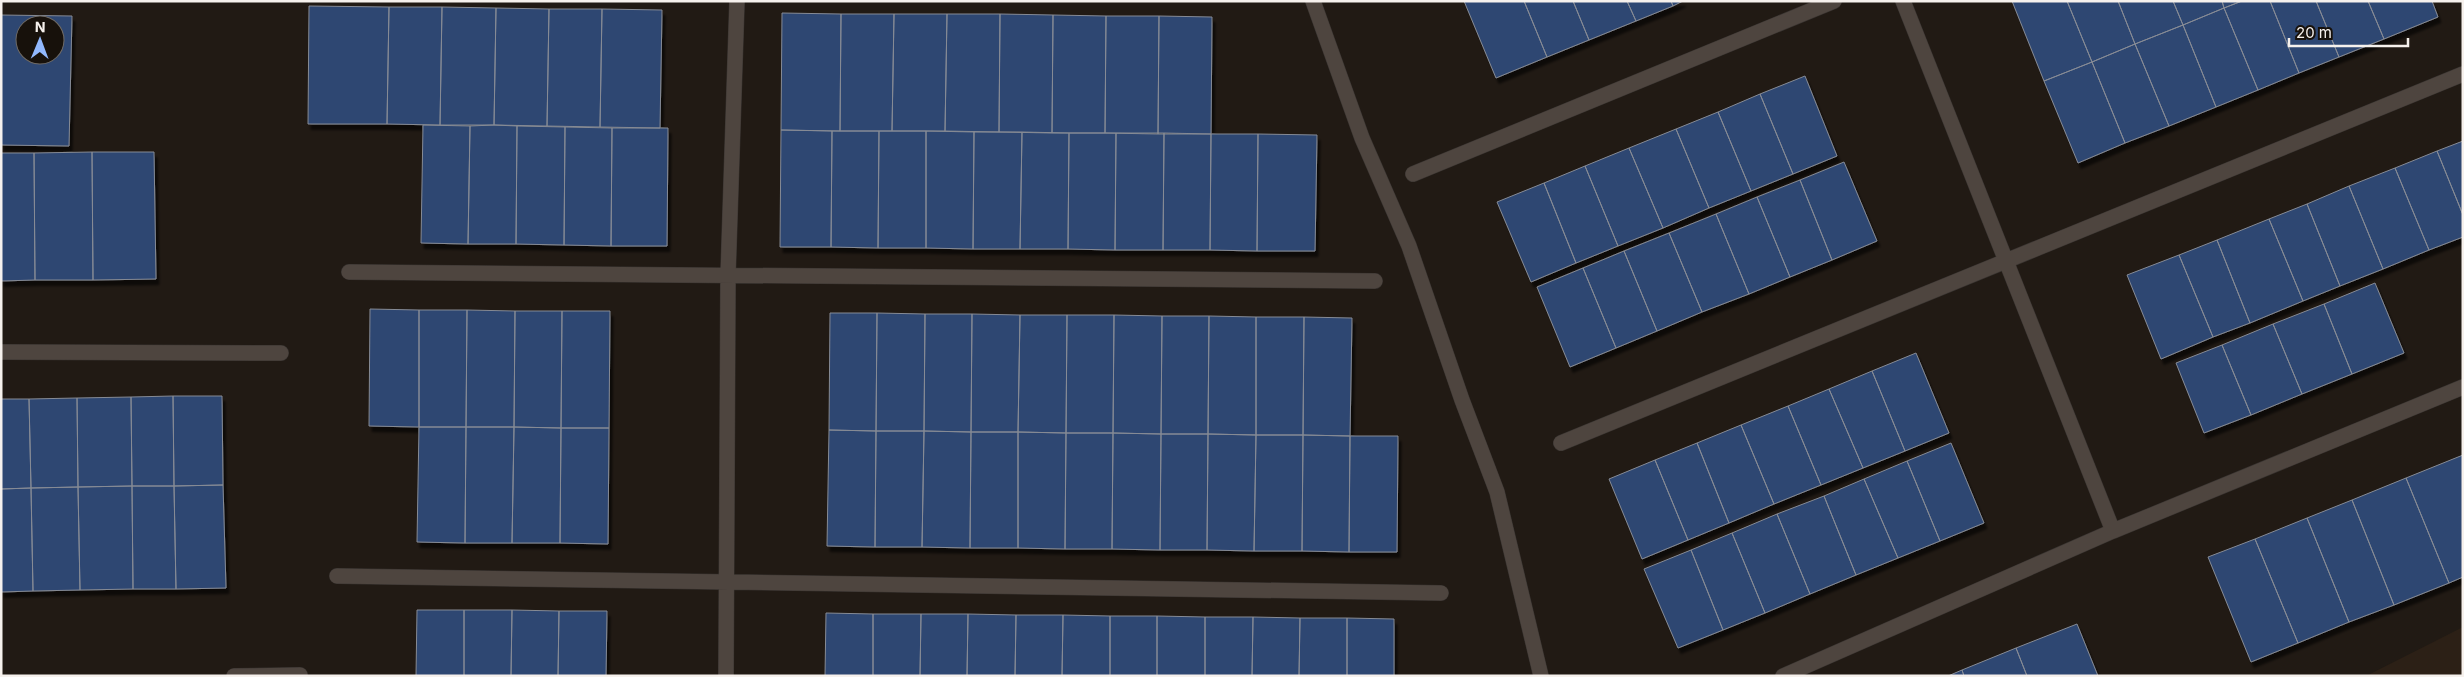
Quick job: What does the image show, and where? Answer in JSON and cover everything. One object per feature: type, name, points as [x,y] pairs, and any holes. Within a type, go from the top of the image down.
[{"type":"street","points":[[726,676],[728,276],[737,1]]},
{"type":"street","points":[[1313,1],[1362,138],[1409,246],[1462,400],[1497,492],[1541,676]]},
{"type":"street","points":[[1413,174],[1834,1]]},
{"type":"street","points":[[1903,1],[2113,531]]},
{"type":"street","points":[[1561,443],[2463,74]]},
{"type":"street","points":[[349,272],[1374,281]]},
{"type":"street","points":[[1,352],[281,353]]},
{"type":"street","points":[[1783,676],[2113,531],[2463,387]]},
{"type":"street","points":[[337,576],[1441,593]]},
{"type":"street","points":[[234,676],[300,675]]},
{"type":"shaded area","points":[[2463,627],[2463,676],[2366,676]]},
{"type":"building","points":[[1464,1],[1524,1],[1547,57],[1496,78]]},
{"type":"building","points":[[1524,1],[1573,1],[1589,40],[1547,57]]},
{"type":"building","points":[[1573,1],[1627,1],[1636,21],[1589,40]]},
{"type":"building","points":[[1627,1],[1671,1],[1673,6],[1636,21]]},
{"type":"building","points":[[1671,1],[1683,1],[1673,6]]},
{"type":"building","points":[[2012,1],[2067,1],[2092,62],[2044,81]]},
{"type":"building","points":[[2067,1],[2118,1],[2135,44],[2092,62]]},
{"type":"building","points":[[2118,1],[2173,1],[2183,25],[2135,44]]},
{"type":"building","points":[[2173,1],[2222,1],[2224,8],[2183,25]]},
{"type":"building","points":[[2222,1],[2242,1],[2224,8]]},
{"type":"building","points":[[2242,1],[2270,1],[2299,73],[2258,90],[2224,8]]},
{"type":"building","points":[[2270,1],[2316,1],[2339,57],[2299,73]]},
{"type":"building","points":[[2316,1],[2368,1],[2384,39],[2339,57]]},
{"type":"building","points":[[2368,1],[2432,1],[2438,17],[2384,39]]},
{"type":"building","points":[[309,6],[389,7],[387,124],[308,124]]},
{"type":"building","points":[[389,7],[442,7],[440,125],[387,124]]},
{"type":"building","points":[[442,7],[496,8],[494,125],[440,125]]},
{"type":"building","points":[[496,8],[549,9],[547,126],[494,125]]},
{"type":"building","points":[[2224,8],[2258,90],[2216,107],[2183,25]]},
{"type":"building","points":[[549,9],[602,9],[600,127],[547,126]]},
{"type":"building","points":[[602,9],[662,10],[660,128],[600,127]]},
{"type":"building","points":[[782,13],[841,14],[840,131],[781,130]]},
{"type":"building","points":[[841,14],[894,14],[892,131],[840,131]]},
{"type":"building","points":[[894,14],[947,14],[945,131],[892,131]]},
{"type":"building","points":[[947,14],[1000,14],[999,132],[945,131]]},
{"type":"building","points":[[1000,14],[1053,15],[1052,133],[999,132]]},
{"type":"building","points":[[1,15],[15,15],[15,65],[65,65],[65,16],[72,16],[69,146],[1,145]]},
{"type":"building","points":[[1053,15],[1106,16],[1105,133],[1052,133]]},
{"type":"building","points":[[1106,16],[1159,16],[1158,134],[1105,133]]},
{"type":"building","points":[[1159,16],[1212,17],[1211,134],[1158,134]]},
{"type":"building","points":[[2183,25],[2216,107],[2169,126],[2135,44]]},
{"type":"building","points":[[2135,44],[2169,126],[2125,143],[2092,62]]},
{"type":"building","points":[[2092,62],[2125,143],[2078,163],[2044,81]]},
{"type":"building","points":[[1805,76],[1837,156],[1793,174],[1760,94]]},
{"type":"building","points":[[1760,94],[1793,174],[1751,191],[1718,112]]},
{"type":"building","points":[[1718,112],[1751,191],[1709,208],[1676,129]]},
{"type":"building","points":[[423,125],[470,126],[468,244],[421,243]]},
{"type":"building","points":[[470,126],[517,126],[516,244],[468,244]]},
{"type":"building","points":[[517,126],[565,127],[564,245],[516,244]]},
{"type":"building","points":[[565,127],[612,128],[611,246],[564,245]]},
{"type":"building","points":[[612,128],[668,128],[667,246],[611,246]]},
{"type":"building","points":[[1676,129],[1709,208],[1663,228],[1629,148]]},
{"type":"building","points":[[781,130],[832,131],[831,247],[780,247]]},
{"type":"building","points":[[832,131],[879,131],[878,248],[831,247]]},
{"type":"building","points":[[879,131],[926,131],[926,248],[878,248]]},
{"type":"building","points":[[926,131],[974,132],[973,249],[926,248]]},
{"type":"building","points":[[974,132],[1022,132],[1020,249],[973,249]]},
{"type":"building","points":[[1022,132],[1069,133],[1068,249],[1020,249]]},
{"type":"building","points":[[1069,133],[1116,133],[1115,250],[1068,249]]},
{"type":"building","points":[[1116,133],[1164,133],[1163,250],[1115,250]]},
{"type":"building","points":[[1164,133],[1211,134],[1210,250],[1163,250]]},
{"type":"building","points":[[1211,134],[1258,134],[1257,251],[1210,250]]},
{"type":"building","points":[[1258,134],[1317,135],[1315,251],[1257,251]]},
{"type":"building","points":[[2463,141],[2463,215],[2437,151]]},
{"type":"building","points":[[1629,148],[1663,228],[1618,246],[1585,166]]},
{"type":"building","points":[[2437,151],[2463,215],[2463,237],[2429,250],[2395,168]]},
{"type":"building","points":[[92,152],[154,152],[156,279],[93,280]]},
{"type":"building","points":[[92,152],[93,280],[35,280],[34,153]]},
{"type":"building","points":[[1,153],[34,153],[35,280],[1,281]]},
{"type":"building","points":[[1844,162],[1877,241],[1832,260],[1800,180]]},
{"type":"building","points":[[1585,166],[1618,246],[1576,263],[1544,183]]},
{"type":"building","points":[[2395,168],[2429,250],[2383,269],[2349,186]]},
{"type":"building","points":[[1800,180],[1832,260],[1790,277],[1757,197]]},
{"type":"building","points":[[1544,183],[1576,263],[1531,282],[1497,202]]},
{"type":"building","points":[[2349,186],[2383,269],[2340,286],[2307,204]]},
{"type":"building","points":[[1757,197],[1790,277],[1749,294],[1716,214]]},
{"type":"building","points":[[2307,204],[2340,286],[2303,301],[2269,219]]},
{"type":"building","points":[[1716,214],[1749,294],[1702,312],[1669,233]]},
{"type":"building","points":[[2269,219],[2303,301],[2250,323],[2217,240]]},
{"type":"building","points":[[1669,233],[1702,312],[1657,331],[1624,251]]},
{"type":"building","points":[[2217,240],[2250,323],[2213,337],[2179,255]]},
{"type":"building","points":[[1624,251],[1657,331],[1616,348],[1583,268]]},
{"type":"building","points":[[2179,255],[2213,337],[2161,359],[2127,275]]},
{"type":"building","points":[[1583,268],[1616,348],[1570,367],[1537,287]]},
{"type":"building","points":[[2375,283],[2404,353],[2352,374],[2324,304]]},
{"type":"building","points":[[2324,304],[2352,374],[2302,394],[2273,324]]},
{"type":"building","points":[[370,309],[419,310],[419,427],[369,426]]},
{"type":"building","points":[[419,310],[467,310],[466,427],[419,427]]},
{"type":"building","points":[[467,310],[515,311],[514,427],[466,427]]},
{"type":"building","points":[[515,311],[562,311],[561,428],[514,427]]},
{"type":"building","points":[[562,311],[610,311],[609,428],[561,428]]},
{"type":"building","points":[[830,313],[877,313],[876,431],[829,430]]},
{"type":"building","points":[[877,313],[925,314],[924,431],[876,431]]},
{"type":"building","points":[[925,314],[972,314],[971,432],[924,431]]},
{"type":"building","points":[[972,314],[1020,315],[1018,432],[971,432]]},
{"type":"building","points":[[1020,315],[1067,315],[1066,433],[1018,432]]},
{"type":"building","points":[[1067,315],[1114,315],[1113,433],[1066,433]]},
{"type":"building","points":[[1114,315],[1162,316],[1161,434],[1113,433]]},
{"type":"building","points":[[1162,316],[1209,316],[1208,434],[1161,434]]},
{"type":"building","points":[[1209,316],[1256,317],[1256,435],[1208,434]]},
{"type":"building","points":[[1256,317],[1304,317],[1303,435],[1256,435]]},
{"type":"building","points":[[1304,317],[1352,318],[1350,436],[1303,435]]},
{"type":"building","points":[[2273,324],[2302,394],[2251,415],[2222,345]]},
{"type":"building","points":[[2222,345],[2251,415],[2204,433],[2176,363]]},
{"type":"building","points":[[1916,353],[1949,433],[1905,451],[1872,371]]},
{"type":"building","points":[[1872,371],[1905,451],[1863,468],[1829,389]]},
{"type":"building","points":[[1829,389],[1863,468],[1821,485],[1788,406]]},
{"type":"building","points":[[173,396],[222,396],[223,485],[174,486]]},
{"type":"building","points":[[173,396],[174,486],[132,486],[131,397]]},
{"type":"building","points":[[131,397],[132,486],[78,487],[77,398]]},
{"type":"building","points":[[77,398],[78,487],[31,488],[29,399]]},
{"type":"building","points":[[1,399],[29,399],[31,488],[1,489]]},
{"type":"building","points":[[1788,406],[1821,485],[1774,504],[1741,425]]},
{"type":"building","points":[[1741,425],[1774,504],[1729,523],[1697,443]]},
{"type":"building","points":[[419,427],[466,427],[465,543],[417,542]]},
{"type":"building","points":[[466,427],[514,427],[512,543],[465,543]]},
{"type":"building","points":[[514,427],[561,428],[560,543],[512,543]]},
{"type":"building","points":[[561,428],[609,428],[608,544],[560,543]]},
{"type":"building","points":[[829,430],[876,431],[875,547],[827,546]]},
{"type":"building","points":[[876,431],[924,431],[922,547],[875,547]]},
{"type":"building","points":[[924,431],[971,432],[970,548],[922,547]]},
{"type":"building","points":[[971,432],[1018,432],[1018,548],[970,548]]},
{"type":"building","points":[[1018,432],[1066,433],[1065,549],[1018,548]]},
{"type":"building","points":[[1066,433],[1113,433],[1112,549],[1065,549]]},
{"type":"building","points":[[1113,433],[1161,434],[1160,550],[1112,549]]},
{"type":"building","points":[[1161,434],[1208,434],[1207,550],[1160,550]]},
{"type":"building","points":[[1208,434],[1256,435],[1254,551],[1207,550]]},
{"type":"building","points":[[1256,435],[1303,435],[1302,551],[1254,551]]},
{"type":"building","points":[[1303,435],[1350,436],[1349,552],[1302,551]]},
{"type":"building","points":[[1350,436],[1398,436],[1397,552],[1349,552]]},
{"type":"building","points":[[1697,443],[1729,523],[1688,540],[1655,460]]},
{"type":"building","points":[[1951,443],[1984,523],[1940,541],[1907,461]]},
{"type":"building","points":[[2463,455],[2463,577],[2449,583],[2406,478]]},
{"type":"building","points":[[1655,460],[1688,540],[1642,559],[1609,479]]},
{"type":"building","points":[[1907,461],[1940,541],[1898,558],[1864,479]]},
{"type":"building","points":[[2406,478],[2449,583],[2394,605],[2352,500]]},
{"type":"building","points":[[1864,479],[1898,558],[1856,575],[1824,496]]},
{"type":"building","points":[[223,485],[226,588],[176,589],[174,486]]},
{"type":"building","points":[[132,486],[133,589],[80,590],[78,487]]},
{"type":"building","points":[[132,486],[174,486],[176,589],[133,589]]},
{"type":"building","points":[[78,487],[80,590],[33,591],[31,488]]},
{"type":"building","points":[[31,488],[33,591],[1,592],[1,489]]},
{"type":"building","points":[[1824,496],[1856,575],[1810,594],[1777,514]]},
{"type":"building","points":[[2352,500],[2394,605],[2349,622],[2307,518]]},
{"type":"building","points":[[1777,514],[1810,594],[1765,613],[1732,533]]},
{"type":"building","points":[[2307,518],[2349,622],[2298,643],[2255,539]]},
{"type":"building","points":[[1732,533],[1765,613],[1723,630],[1691,550]]},
{"type":"building","points":[[2255,539],[2298,643],[2251,662],[2208,557]]},
{"type":"building","points":[[1691,550],[1723,630],[1678,648],[1644,569]]},
{"type":"building","points":[[417,610],[464,610],[464,676],[416,676]]},
{"type":"building","points":[[464,610],[512,610],[511,676],[464,676]]},
{"type":"building","points":[[512,610],[559,611],[558,676],[511,676]]},
{"type":"building","points":[[559,611],[607,611],[606,676],[558,676]]},
{"type":"building","points":[[826,613],[873,614],[873,676],[825,676]]},
{"type":"building","points":[[873,614],[921,614],[920,676],[873,676]]},
{"type":"building","points":[[921,614],[968,614],[967,676],[920,676]]},
{"type":"building","points":[[968,614],[1016,615],[1015,676],[967,676]]},
{"type":"building","points":[[1016,615],[1063,615],[1062,676],[1015,676]]},
{"type":"building","points":[[1063,615],[1110,616],[1110,676],[1062,676]]},
{"type":"building","points":[[1110,616],[1157,616],[1157,676],[1110,676]]},
{"type":"building","points":[[1157,616],[1205,617],[1205,676],[1157,676]]},
{"type":"building","points":[[1205,617],[1253,617],[1252,676],[1205,676]]},
{"type":"building","points":[[1253,617],[1300,618],[1299,676],[1252,676]]},
{"type":"building","points":[[1300,618],[1347,618],[1347,676],[1299,676]]},
{"type":"building","points":[[1347,618],[1394,619],[1394,676],[1347,676]]},
{"type":"building","points":[[2077,624],[2098,676],[2027,676],[2016,648]]},
{"type":"building","points":[[2016,648],[2027,676],[1964,676],[1962,670]]},
{"type":"building","points":[[1962,670],[1964,676],[1948,676]]}]
